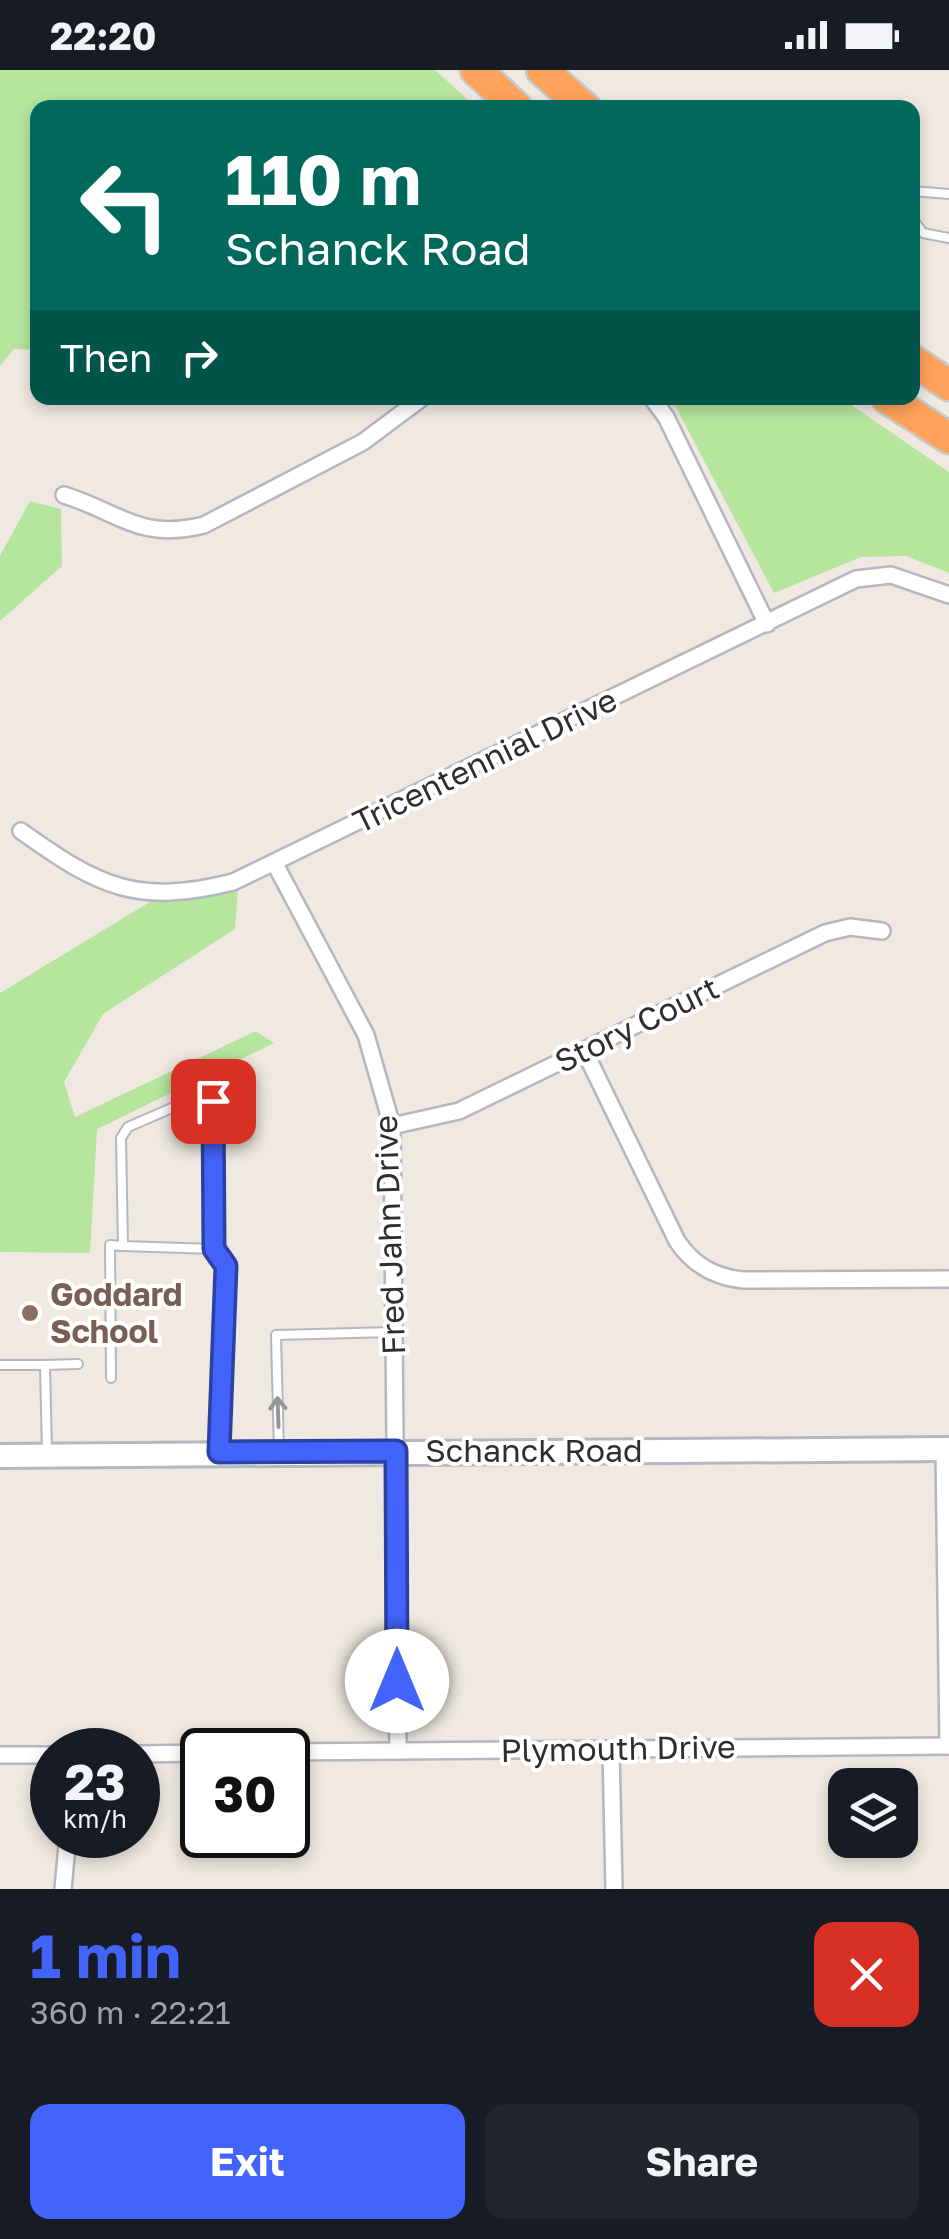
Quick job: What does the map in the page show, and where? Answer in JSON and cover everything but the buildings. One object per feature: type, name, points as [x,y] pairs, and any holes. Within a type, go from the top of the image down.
[{"type":"highway","points":[[476,70],[508,100]]},
{"type":"highway","points":[[542,70],[577,100]]},
{"type":"highway","points":[[920,365],[949,385]]},
{"type":"highway","points":[[898,405],[949,438]]},
{"type":"street","points":[[64,495],[101,506],[150,531],[175,532],[204,525],[362,442],[412,405]]},
{"type":"street","points":[[657,405],[767,624]]},
{"type":"street","name":"Tricentennial Drive","points":[[20,832],[74,869],[146,894],[190,893],[234,882],[866,576],[890,575],[949,596]]},
{"type":"street","name":"Fred Jahn Drive","points":[[275,864],[366,1034],[392,1126],[398,1751]]},
{"type":"street","name":"Story Court","points":[[392,1126],[458,1111],[826,933],[850,927],[882,931]]},
{"type":"street","points":[[584,1050],[677,1241],[696,1263],[711,1272],[743,1280],[949,1279]]},
{"type":"street","points":[[947,1449],[948,1746]]},
{"type":"street","name":"Schanck Road","points":[[0,1456],[947,1449]]},
{"type":"street","name":"Plymouth Drive","points":[[310,1752],[948,1746]]},
{"type":"street","points":[[611,1749],[614,1889]]},
{"type":"street","points":[[0,1755],[30,1754]]},
{"type":"street","points":[[63,1889],[66,1858]]},
{"type":"lane","points":[[920,192],[949,194]]},
{"type":"lane","points":[[920,228],[949,238]]},
{"type":"lane","points":[[122,1246],[121,1138],[128,1127],[198,1096],[213,1101],[214,1249],[226,1266],[219,1452]]},
{"type":"lane","points":[[111,1378],[110,1245],[214,1249]]},
{"type":"lane","points":[[280,1452],[276,1334],[394,1332]]},
{"type":"lane","points":[[45,1364],[47,1454]]},
{"type":"lane","points":[[0,1365],[78,1364]]},
{"type":"green space","points":[[0,70],[435,70],[468,100],[30,100],[30,350],[14,349],[0,366]]},
{"type":"green space","points":[[675,405],[851,405],[949,472],[949,573],[906,556],[861,557],[774,593]]},
{"type":"green space","points":[[30,501],[61,509],[62,566],[0,621],[0,556]]},
{"type":"green space","points":[[238,887],[235,929],[103,1014],[64,1082],[75,1117],[256,1031],[274,1043],[97,1129],[90,1253],[0,1252],[0,993],[158,897]]},
{"type":"place","name":"Goddard School","points":[[30,1313]]},
{"type":"route","points":[[213,1101],[214,1249],[226,1266],[219,1452],[396,1451],[397,1681]]}]
